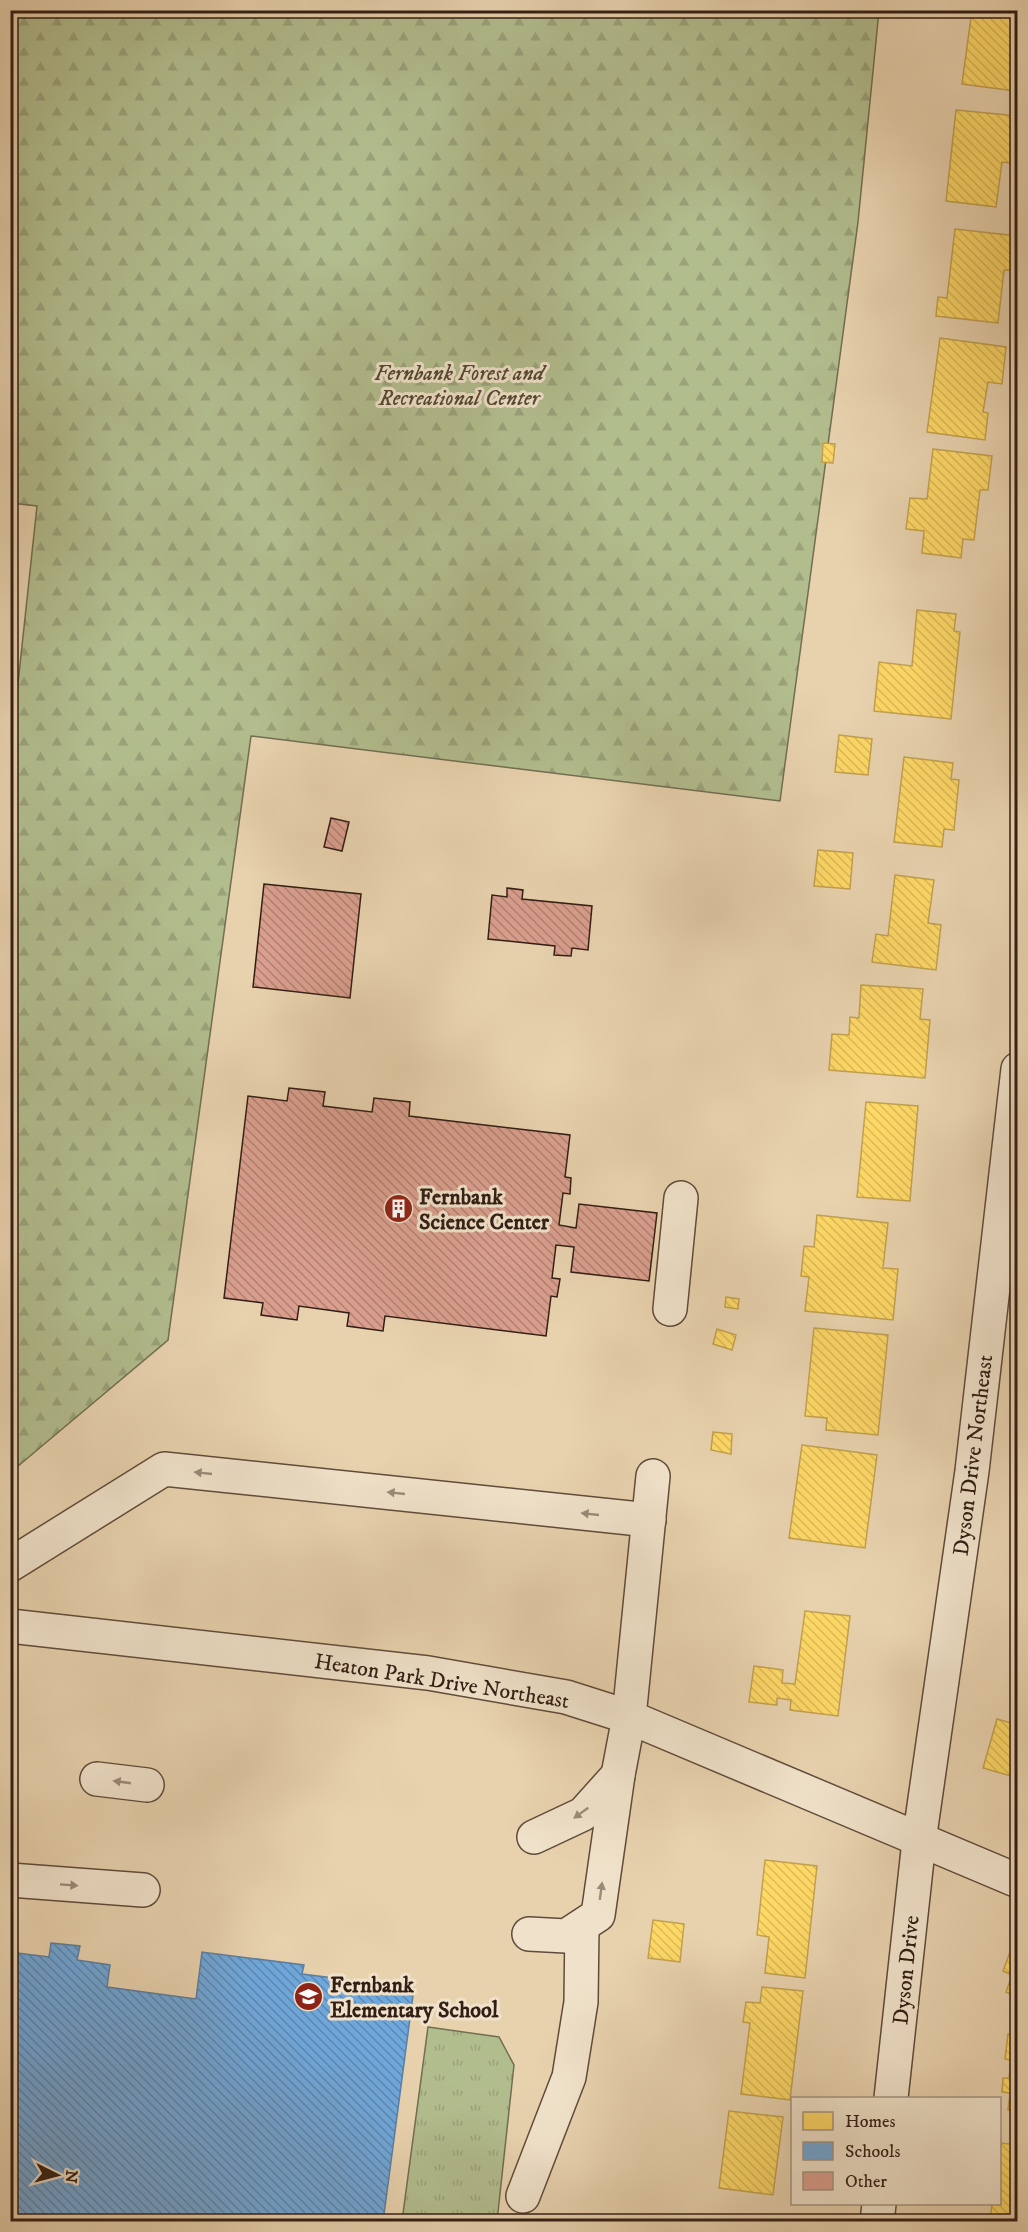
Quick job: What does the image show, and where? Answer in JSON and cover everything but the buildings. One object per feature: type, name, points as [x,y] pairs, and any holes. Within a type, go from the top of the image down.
[{"type":"street","name":"Dyson Drive Northeast","points":[[919,1841],[972,1471],[1017,1069]]},
{"type":"street","points":[[670,1309],[681,1198]]},
{"type":"street","points":[[10,1565],[164,1469],[649,1520]]},
{"type":"street","points":[[529,1934],[566,1936],[598,1915],[618,1775],[629,1717],[652,1476]]},
{"type":"street","name":"Heaton Park Drive Northeast","points":[[10,1626],[428,1673],[566,1697],[629,1717],[1017,1881]]},
{"type":"street","points":[[534,1837],[583,1814],[618,1775]]},
{"type":"street","points":[[97,1779],[147,1785]]},
{"type":"street","name":"Dyson Drive","points":[[891,2097],[919,1841]]},
{"type":"street","points":[[10,1880],[143,1890]]},
{"type":"street","points":[[523,2196],[569,2077],[581,2002],[582,1926]]},
{"type":"street","points":[[877,2222],[879,2205]]},
{"type":"green space","name":"Fernbank Forest and Recreational Center","points":[[11,11],[879,11],[858,222],[780,801],[251,736],[168,1340],[11,1472],[10,758],[37,506],[11,503]]},
{"type":"green space","points":[[428,2027],[499,2037],[514,2065],[497,2221],[402,2221]]},
{"type":"place","name":"Fernbank Science Center","points":[[398,1209]]},
{"type":"place","name":"Fernbank Elementary School","points":[[309,1997]]}]
